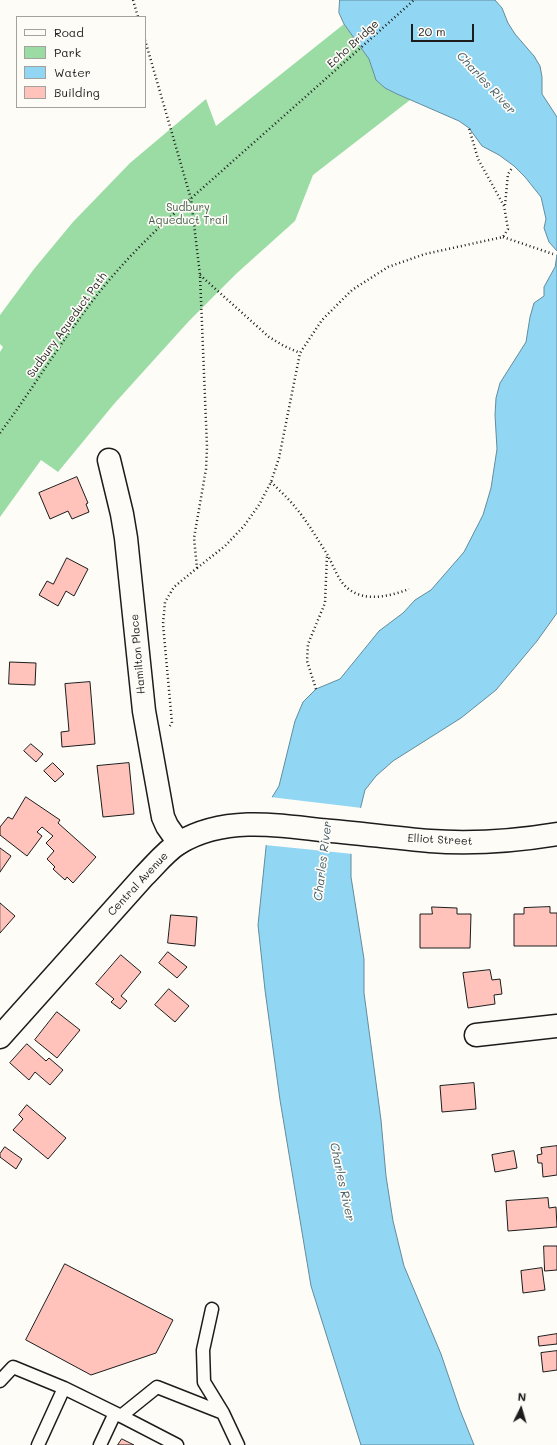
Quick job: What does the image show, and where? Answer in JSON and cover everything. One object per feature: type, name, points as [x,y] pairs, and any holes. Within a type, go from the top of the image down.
[{"type":"main road","name":"Hamilton Place","points":[[109,460],[122,514],[126,538],[142,696],[151,752],[163,817],[179,843]]},
{"type":"main road","name":"Central Avenue","points":[[0,1038],[144,876],[163,856],[179,843],[198,834],[247,824],[266,824],[324,830]]},
{"type":"main road","name":"Elliot Street","points":[[324,830],[430,841],[476,842],[512,840],[557,834]]},
{"type":"main road","points":[[476,1035],[557,1026]]},
{"type":"lane","points":[[212,1309],[203,1350],[204,1382],[223,1413],[238,1445]]},
{"type":"lane","points":[[0,1381],[14,1367],[64,1388],[177,1445]]},
{"type":"lane","points":[[100,1445],[118,1414],[157,1387],[223,1413]]},
{"type":"lane","points":[[38,1445],[64,1388]]},
{"type":"path","points":[[133,0],[138,16]]},
{"type":"path","name":"Echo Bridge","points":[[297,104],[414,0]]},
{"type":"path","points":[[146,43],[191,199],[200,275],[207,447],[206,470],[194,538],[197,568]]},
{"type":"path","name":"Sudbury Aqueduct Path","points":[[0,433],[81,316],[99,292],[139,247],[297,104]]},
{"type":"path","points":[[469,128],[478,158],[504,206]]},
{"type":"path","points":[[503,237],[508,229],[504,206],[508,174],[512,168]]},
{"type":"path","points":[[151,752],[172,723],[163,624],[165,602],[174,587],[226,546],[244,526],[259,505],[271,482],[279,458],[300,353],[322,320],[352,290],[388,267],[425,254],[503,237],[553,254]]},
{"type":"path","points":[[200,275],[269,337],[300,353]]},
{"type":"path","points":[[271,482],[297,509],[327,554],[340,580],[350,590],[361,595],[379,597],[395,595],[409,589]]},
{"type":"path","points":[[316,689],[307,661],[308,644],[325,603],[327,554]]},
{"type":"green space","name":"Sudbury Aqueduct Trail","points":[[344,24],[369,59],[376,80],[385,88],[410,100],[313,175],[295,221],[237,273],[189,321],[114,404],[58,472],[41,460],[0,517],[0,352],[3,347],[0,344],[0,315],[34,269],[73,222],[130,163],[206,99],[216,126]]},
{"type":"water","name":"Charles River","points":[[340,0],[495,0],[502,8],[508,23],[515,34],[534,56],[540,66],[542,77],[542,94],[557,117],[557,251],[549,242],[544,228],[546,219],[541,197],[514,166],[499,155],[482,146],[469,128],[459,121],[397,94],[385,88],[376,80],[369,59],[344,24],[339,13]]},
{"type":"water","name":"Charles River","points":[[557,255],[557,613],[537,641],[496,690],[461,718],[393,761],[376,776],[365,790],[351,850],[351,877],[364,959],[364,993],[381,1120],[386,1176],[393,1221],[404,1266],[441,1354],[460,1410],[474,1445],[361,1445],[311,1286],[280,1100],[258,925],[271,799],[279,786],[295,721],[303,702],[316,689],[340,679],[379,631],[403,613],[415,600],[431,590],[464,552],[483,515],[491,488],[497,449],[495,415],[496,398],[500,383],[526,342],[534,303],[544,296],[544,287],[555,267]]},
{"type":"pier","points":[[270,797],[362,808],[353,854],[265,845]]},
{"type":"building","points":[[77,477],[88,503],[86,504],[89,512],[72,519],[68,511],[50,519],[39,493]]},
{"type":"building","points":[[67,558],[88,569],[74,596],[66,591],[58,606],[39,595],[47,581],[53,584]]},
{"type":"building","points":[[10,662],[36,663],[35,685],[9,684]]},
{"type":"building","points":[[90,682],[95,744],[62,747],[61,732],[69,731],[65,684]]},
{"type":"building","points":[[31,744],[43,754],[36,762],[24,751]]},
{"type":"building","points":[[53,763],[64,774],[55,782],[44,771]]},
{"type":"building","points":[[129,763],[134,814],[103,817],[97,766]]},
{"type":"building","points":[[26,797],[60,820],[58,823],[96,857],[73,883],[67,877],[65,880],[53,869],[55,867],[47,859],[54,851],[46,843],[53,836],[42,827],[37,832],[42,836],[27,856],[0,835],[0,827],[8,817],[12,819]]},
{"type":"building","points":[[0,848],[11,856],[0,872]]},
{"type":"building","points":[[0,903],[15,916],[0,933]]},
{"type":"building","points":[[432,907],[457,908],[457,914],[471,914],[470,948],[420,948],[420,914],[432,914]]},
{"type":"building","points":[[550,907],[550,913],[557,913],[557,946],[514,946],[514,914],[524,914],[524,908]]},
{"type":"building","points":[[171,915],[197,917],[195,946],[168,943]]},
{"type":"building","points":[[168,952],[187,967],[177,978],[159,963]]},
{"type":"building","points":[[121,955],[141,972],[121,996],[127,1001],[120,1009],[111,1002],[114,999],[96,984]]},
{"type":"building","points":[[490,970],[492,980],[500,979],[502,994],[494,995],[495,1004],[468,1008],[463,973]]},
{"type":"building","points":[[169,989],[189,1006],[175,1022],[155,1005]]},
{"type":"building","points":[[57,1012],[80,1030],[57,1058],[35,1040]]},
{"type":"building","points":[[27,1044],[46,1061],[49,1058],[63,1070],[50,1085],[35,1072],[29,1080],[10,1063]]},
{"type":"building","points":[[474,1083],[476,1109],[442,1112],[440,1086]]},
{"type":"building","points":[[27,1105],[66,1138],[48,1159],[13,1130],[23,1119],[19,1115]]},
{"type":"building","points":[[557,1146],[557,1175],[543,1177],[542,1163],[538,1163],[537,1155],[542,1154],[541,1148]]},
{"type":"building","points":[[5,1147],[22,1159],[16,1169],[0,1157],[0,1154]]},
{"type":"building","points":[[514,1151],[517,1168],[495,1172],[492,1155]]},
{"type":"building","points":[[548,1198],[549,1208],[556,1207],[557,1227],[508,1231],[506,1201]]},
{"type":"building","points":[[544,1246],[557,1246],[557,1270],[545,1271]]},
{"type":"building","points":[[65,1264],[173,1320],[156,1353],[91,1375],[26,1340]]},
{"type":"building","points":[[542,1268],[545,1290],[523,1293],[521,1271]]},
{"type":"building","points":[[557,1334],[557,1344],[539,1346],[538,1337]]},
{"type":"building","points":[[557,1351],[557,1370],[543,1372],[541,1353]]},
{"type":"building","points":[[122,1439],[134,1445],[118,1445]]}]
